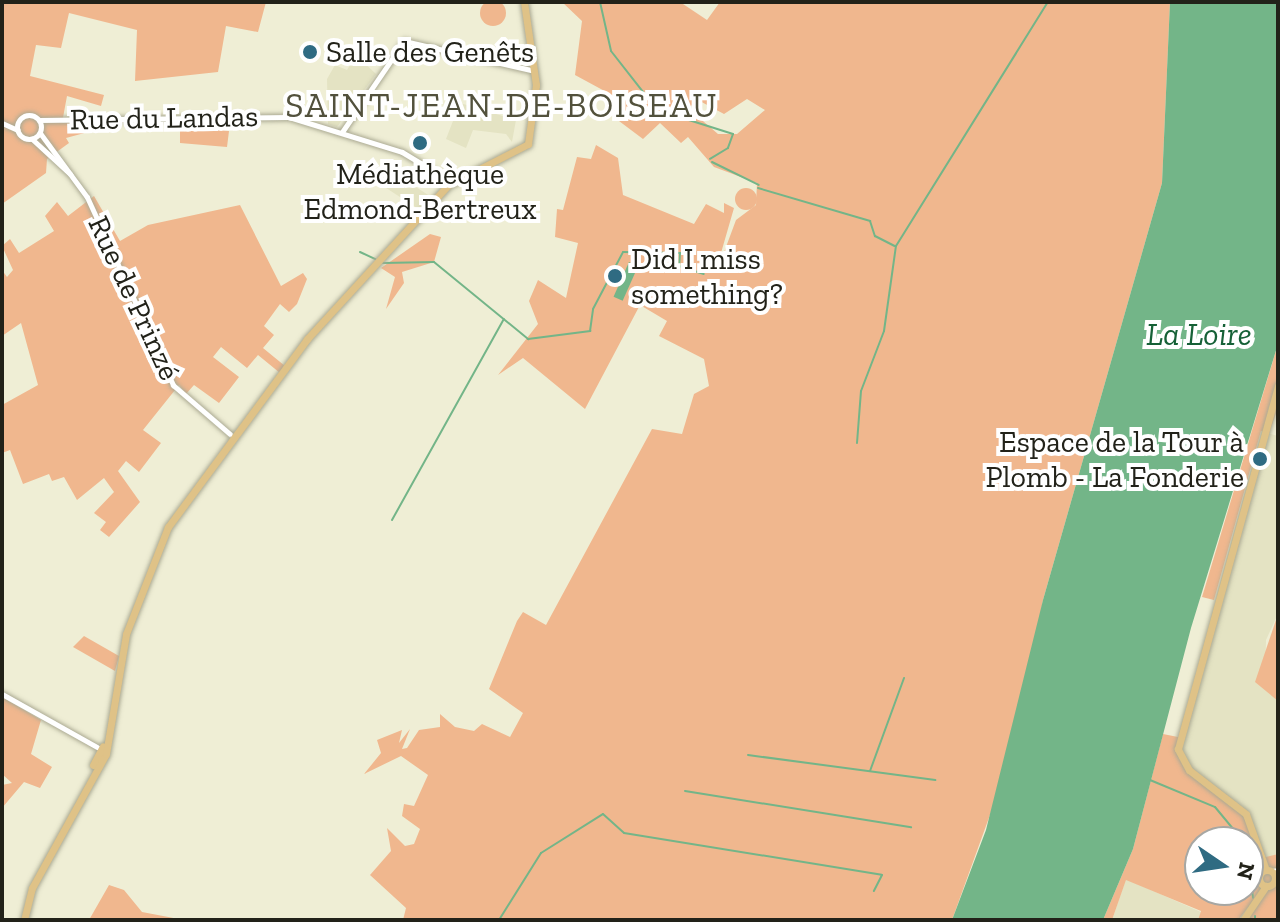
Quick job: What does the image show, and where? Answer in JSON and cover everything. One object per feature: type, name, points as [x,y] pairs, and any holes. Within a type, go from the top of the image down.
[{"type":"main road","points":[[24,920],[32,888],[99,750],[139,596],[168,527],[232,435],[383,256],[452,182],[528,144],[534,108],[524,2]]},
{"type":"main road","points":[[1274,873],[1246,814],[1189,770],[1178,749],[1278,386]]},
{"type":"street","points":[[342,132],[404,41],[531,70]]},
{"type":"street","name":"Rue du Landas","points":[[19,121],[278,115],[342,132],[422,160],[452,182]]},
{"type":"street","points":[[39,120],[40,131]]},
{"type":"street","points":[[19,121],[18,130],[2,122],[19,121]]},
{"type":"street","name":"Rue du Landas","points":[[32,139],[54,121]]},
{"type":"street","name":"Rue de Prinzé","points":[[18,130],[32,139],[81,187]]},
{"type":"street","name":"Rue de Prinzé","points":[[40,131],[81,187],[173,385],[232,435]]},
{"type":"street","points":[[2,694],[99,750]]},
{"type":"shaded area","points":[[493,0],[503,3],[506,13],[503,23],[493,26],[483,23],[480,13],[483,3]]},
{"type":"shaded area","points":[[2,2],[266,2],[258,32],[226,26],[218,72],[135,81],[137,30],[69,13],[61,48],[36,45],[30,76],[104,95],[101,106],[67,96],[62,123],[125,122],[66,138],[69,143],[47,159],[46,173],[2,204]]},
{"type":"shaded area","points":[[562,2],[680,2],[707,20],[720,2],[1170,2],[1162,183],[1043,600],[1021,729],[952,920],[403,920],[406,908],[370,875],[391,851],[387,828],[405,846],[414,844],[420,829],[402,816],[404,804],[414,806],[428,775],[401,756],[364,774],[381,753],[377,740],[402,730],[399,743],[410,729],[402,749],[407,748],[419,730],[440,727],[440,714],[455,727],[474,731],[482,724],[510,737],[523,713],[489,689],[517,621],[523,612],[546,625],[652,429],[682,434],[694,394],[709,386],[704,359],[659,336],[667,321],[640,305],[585,409],[523,358],[498,375],[538,324],[529,301],[538,280],[566,298],[578,243],[555,237],[557,209],[563,210],[577,157],[591,159],[596,145],[618,158],[623,195],[694,224],[706,204],[724,213],[724,203],[734,208],[721,253],[706,259],[697,272],[723,255],[736,220],[756,205],[757,183],[714,167],[688,137],[681,143],[660,123],[643,139],[615,118],[623,101],[575,75],[582,21]],"holes":[[[696,99],[724,114],[747,99],[765,110],[737,134],[718,134],[689,109]]]},
{"type":"shaded area","points":[[356,55],[376,74],[337,127],[328,124],[327,79],[335,65],[347,70]]},
{"type":"shaded area","points":[[460,103],[516,120],[512,142],[506,134],[473,130],[466,148],[446,139]]},
{"type":"shaded area","points":[[180,124],[229,131],[227,147],[180,143]]},
{"type":"shaded area","points":[[385,167],[433,198],[424,212],[376,181]]},
{"type":"shaded area","points":[[746,188],[754,191],[757,199],[754,207],[746,210],[738,207],[735,199],[738,191]]},
{"type":"shaded area","points":[[94,196],[120,241],[148,225],[240,205],[281,286],[303,273],[307,279],[297,304],[289,312],[280,304],[264,326],[274,335],[263,348],[285,366],[280,373],[258,355],[247,368],[221,347],[213,357],[239,377],[219,403],[194,385],[186,394],[179,385],[143,430],[161,443],[139,472],[126,461],[118,471],[140,502],[109,537],[100,530],[106,522],[94,513],[114,492],[104,478],[77,500],[64,477],[52,481],[49,474],[23,484],[10,450],[2,453],[2,405],[38,385],[21,323],[2,336],[2,270],[7,277],[13,270],[2,246],[10,239],[19,253],[54,231],[45,216],[57,202],[68,216]]},
{"type":"shaded area","points":[[430,234],[441,237],[434,262],[402,272],[404,283],[386,309],[395,277],[381,268]]},
{"type":"shaded area","points":[[1278,344],[1278,408],[1269,433],[1261,431],[1214,600],[1202,597]]},
{"type":"shaded area","points":[[1261,431],[1278,436],[1278,614],[1266,640],[1265,685],[1278,701],[1278,854],[1264,858],[1264,826],[1236,826],[1176,748]]},
{"type":"shaded area","points":[[1278,614],[1278,701],[1255,682]]},
{"type":"shaded area","points":[[84,636],[119,656],[115,671],[73,647]]},
{"type":"shaded area","points":[[2,697],[41,720],[31,754],[52,767],[40,788],[24,782],[2,808],[2,785],[12,783],[2,774]]},
{"type":"shaded area","points":[[1163,734],[1178,737],[1180,759],[1244,813],[1249,826],[1184,826],[1184,904],[1126,880],[1112,920],[1103,920],[1133,849]]},
{"type":"shaded area","points":[[1278,854],[1278,920],[1249,920],[1252,906],[1264,906],[1264,858]]},
{"type":"shaded area","points":[[1126,879],[1201,912],[1198,920],[1112,920]]},
{"type":"shaded area","points":[[109,885],[124,890],[142,912],[184,920],[89,920]]},
{"type":"shaded area","points":[[1189,906],[1249,906],[1238,920],[1198,920],[1201,911]]},
{"type":"water","name":"La Loire","points":[[1170,2],[1278,2],[1278,344],[1191,628],[1133,849],[1103,920],[952,920],[986,830],[1043,600],[1162,183]]},
{"type":"water","points":[[629,262],[638,266],[623,301],[614,297]]},
{"type":"waterway","points":[[600,2],[611,51],[643,92],[673,115],[733,134],[728,148],[710,159]]},
{"type":"waterway","points":[[857,443],[861,391],[884,331],[896,246],[1048,2]]},
{"type":"waterway","points":[[712,162],[759,185]]},
{"type":"waterway","points":[[758,188],[870,221],[875,236],[895,246]]},
{"type":"waterway","points":[[360,252],[375,259]]},
{"type":"waterway","points":[[383,263],[434,262],[528,339],[590,331],[593,309],[623,252],[680,253],[679,266],[704,274]]},
{"type":"waterway","points":[[392,520],[504,319]]},
{"type":"waterway","points":[[870,771],[904,678]]},
{"type":"waterway","points":[[748,755],[935,780]]},
{"type":"waterway","points":[[1150,780],[1215,807],[1231,826]]},
{"type":"waterway","points":[[685,791],[911,827]]},
{"type":"waterway","points":[[499,920],[541,853],[603,814],[624,833],[882,875],[874,891]]},
{"type":"place","name":"Salle des Genêts","points":[[310,52]]},
{"type":"place","name":"Médiathèque Edmond-Bertreux","points":[[420,143]]},
{"type":"place","name":"Did I miss something?","points":[[615,276]]},
{"type":"place","name":"Espace de la Tour à Plomb - La Fonderie","points":[[1260,459]]},
{"type":"district","name":"SAINT-JEAN-DE-BOISEAU","points":[[502,106]]}]
